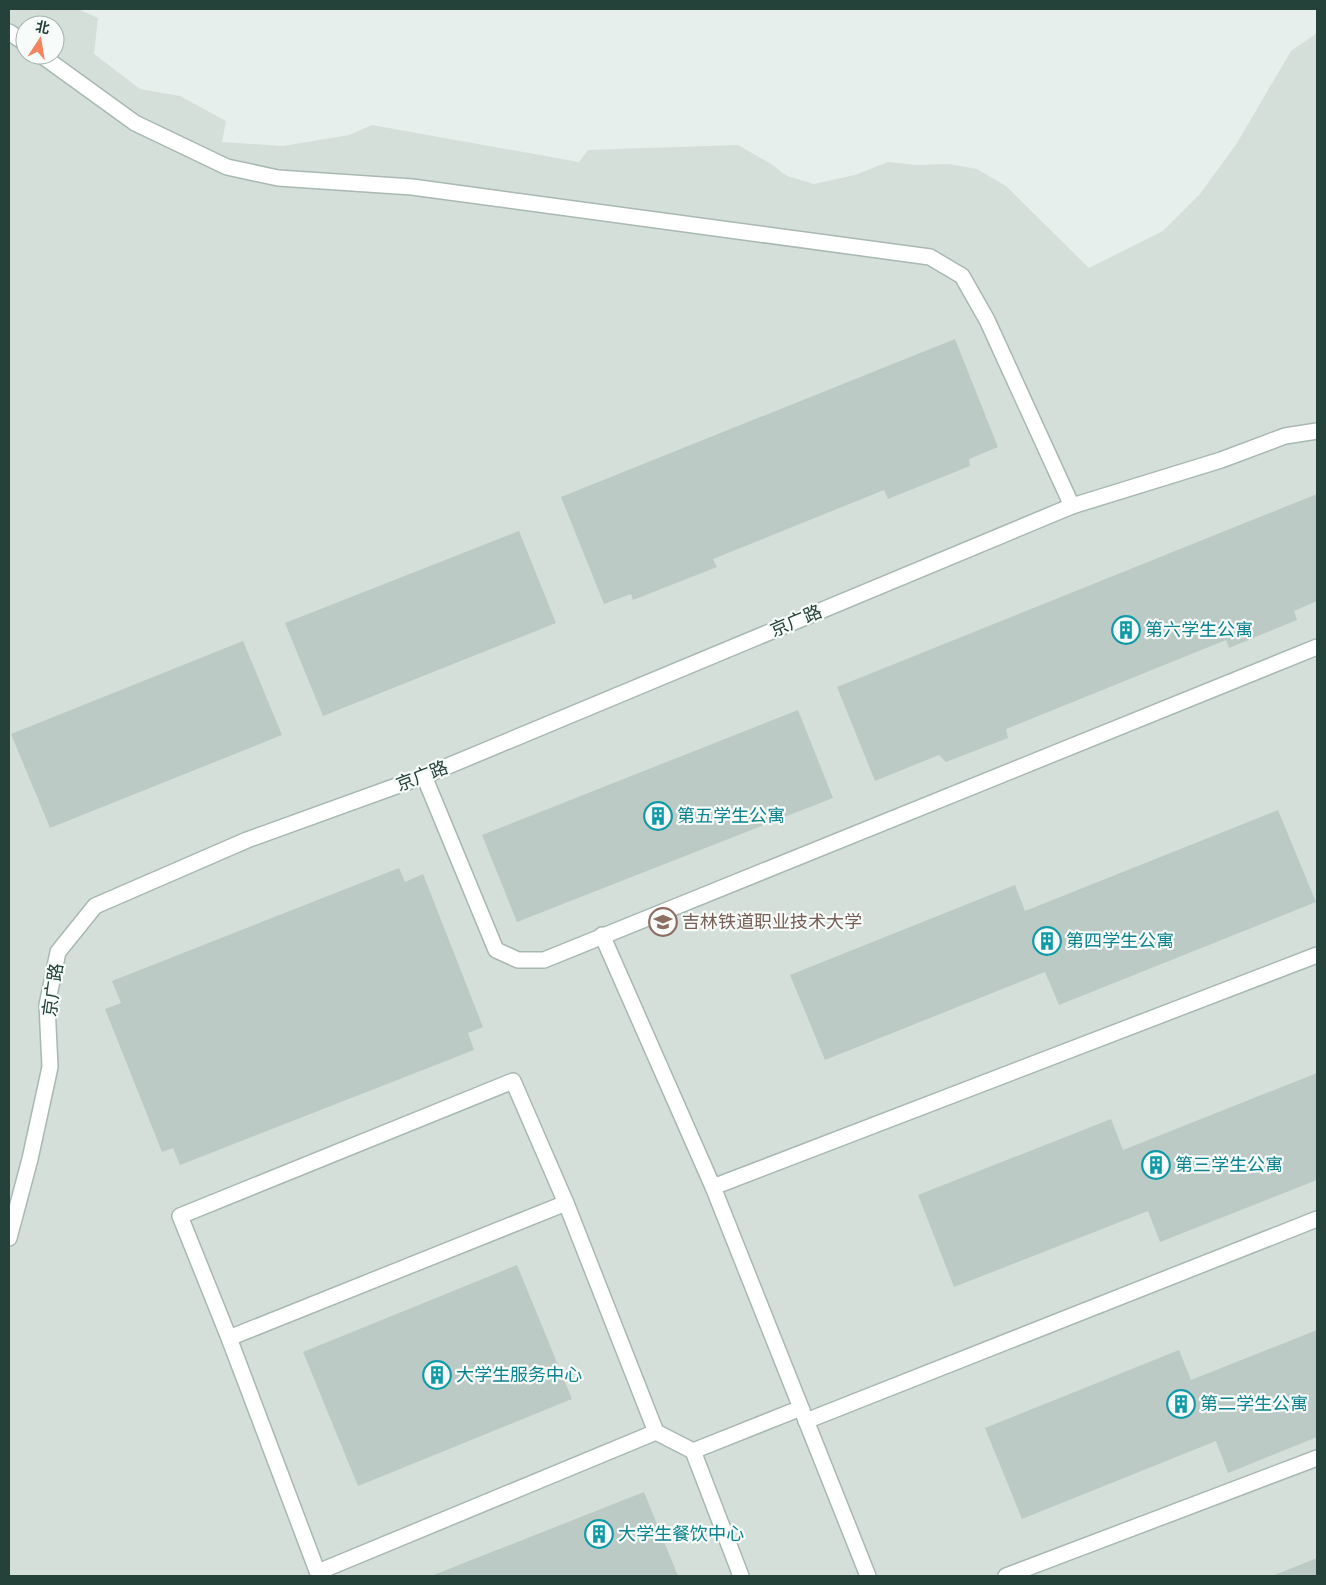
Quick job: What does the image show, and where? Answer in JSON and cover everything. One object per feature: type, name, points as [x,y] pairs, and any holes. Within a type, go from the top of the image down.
[{"type":"lane","points":[[55,65],[136,123],[227,167],[270,176],[412,187],[930,257],[962,276],[987,320],[1072,506]]},
{"type":"lane","name":"京广路","points":[[9,1238],[30,1159],[50,1067],[47,1005],[58,952],[94,906],[247,840],[424,776],[1072,506],[1220,460],[1285,436],[1317,431]]},
{"type":"lane","points":[[424,776],[496,950],[518,960],[544,960],[1317,647]]},
{"type":"lane","points":[[602,935],[713,1187],[868,1576]]},
{"type":"lane","points":[[713,1187],[1317,955]]},
{"type":"lane","points":[[656,1432],[319,1574],[229,1338],[180,1216],[513,1081],[566,1203],[656,1432],[693,1451],[741,1576]]},
{"type":"lane","points":[[229,1338],[566,1203]]},
{"type":"lane","points":[[693,1451],[804,1415],[1317,1219]]},
{"type":"lane","points":[[1006,1576],[1317,1458]]},
{"type":"shaded area","name":"吉林铁道职业技术大学","points":[[9,9],[78,9],[98,18],[94,54],[140,89],[180,96],[226,121],[222,142],[283,146],[349,135],[372,125],[579,162],[588,150],[738,145],[771,164],[787,176],[814,184],[855,175],[888,162],[916,165],[949,164],[977,169],[1006,186],[1089,268],[1163,231],[1200,194],[1237,143],[1291,51],[1317,33],[1317,1576],[9,1576]]},
{"type":"building","points":[[955,339],[998,447],[969,459],[970,466],[888,499],[884,490],[713,559],[717,567],[633,600],[631,594],[604,604],[561,497]]},
{"type":"building","name":"第六学生公寓","points":[[1317,494],[1317,601],[1294,611],[1297,620],[1229,648],[1226,640],[1006,729],[1008,738],[946,762],[939,755],[875,781],[837,687]]},
{"type":"building","points":[[519,531],[556,623],[323,716],[285,623]]},
{"type":"building","points":[[243,641],[282,735],[50,828],[11,734]]},
{"type":"building","name":"第五学生公寓","points":[[798,710],[833,798],[517,922],[482,835]]},
{"type":"building","name":"第四学生公寓","points":[[1278,810],[1316,902],[1059,1005],[1045,972],[825,1060],[790,975],[1015,885],[1025,911]]},
{"type":"building","points":[[399,868],[405,882],[423,874],[483,1027],[468,1033],[474,1050],[180,1165],[173,1148],[162,1152],[105,1009],[121,1003],[112,981]]},
{"type":"building","name":"第三学生公寓","points":[[1317,1073],[1317,1180],[1160,1242],[1148,1211],[954,1287],[918,1195],[1111,1119],[1123,1150]]},
{"type":"building","name":"大学生服务中心","points":[[517,1265],[572,1399],[358,1486],[303,1352]]},
{"type":"building","name":"第二学生公寓","points":[[1317,1330],[1317,1437],[1228,1473],[1216,1441],[1022,1519],[985,1428],[1179,1350],[1191,1380]]},
{"type":"building","name":"大学生餐饮中心","points":[[644,1492],[678,1576],[431,1576]]},
{"type":"building","points":[[1317,1558],[1317,1576],[1272,1576]]},
{"type":"place","name":"第六学生公寓","points":[[1126,630]]},
{"type":"place","name":"第五学生公寓","points":[[658,816]]},
{"type":"place","name":"吉林铁道职业技术大学","points":[[663,922]]},
{"type":"place","name":"第四学生公寓","points":[[1047,941]]},
{"type":"place","name":"第三学生公寓","points":[[1156,1165]]},
{"type":"place","name":"大学生服务中心","points":[[437,1375]]},
{"type":"place","name":"第二学生公寓","points":[[1181,1404]]},
{"type":"place","name":"大学生餐饮中心","points":[[599,1534]]}]
